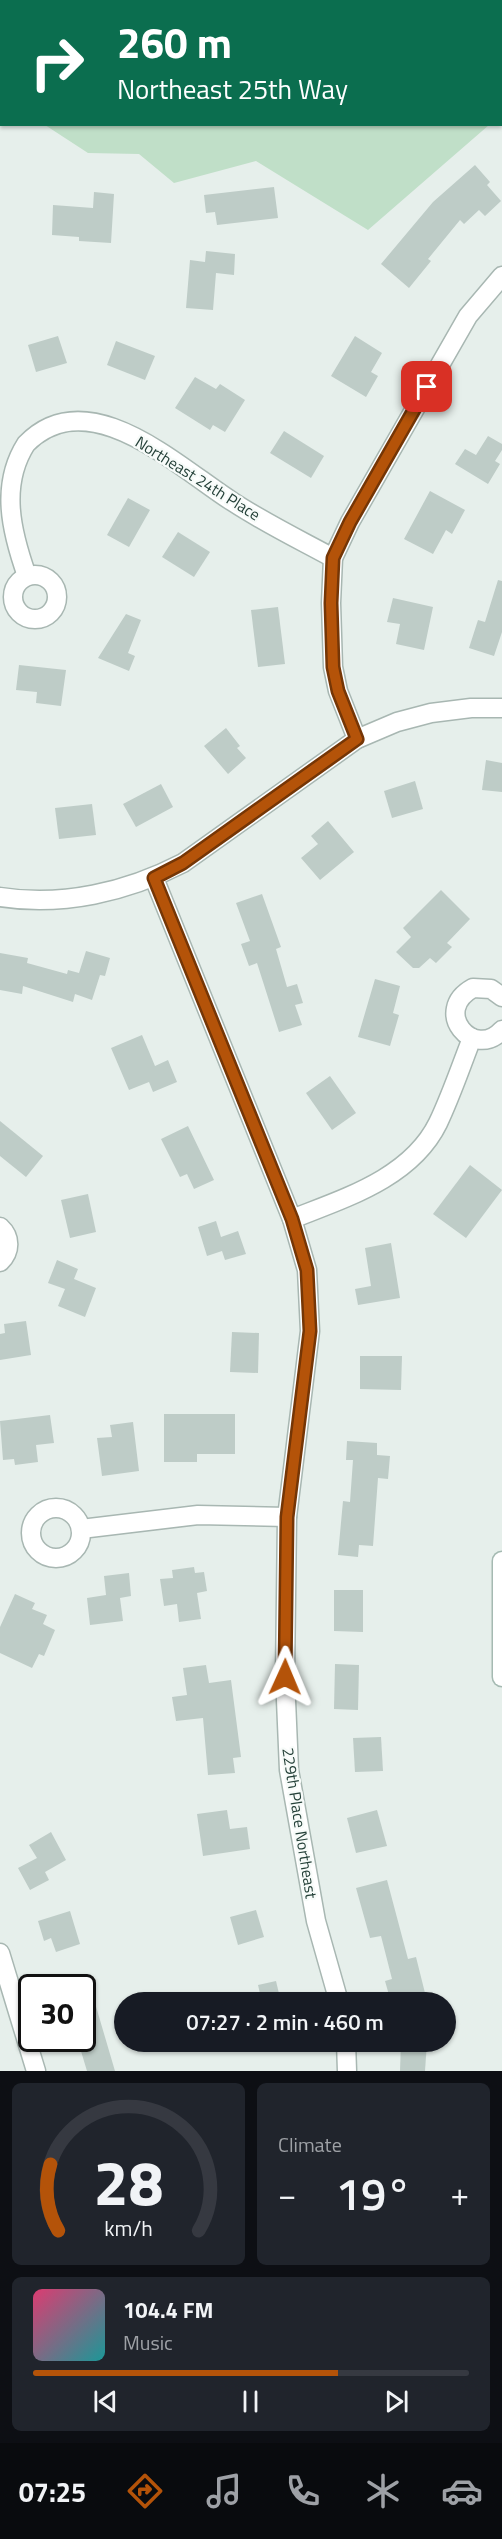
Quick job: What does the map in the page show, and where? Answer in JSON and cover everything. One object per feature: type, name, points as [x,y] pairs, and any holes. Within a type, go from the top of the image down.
[{"type":"street","points":[[357,739],[338,691],[333,667],[331,603],[333,558],[350,522],[468,315],[502,276]]},
{"type":"street","name":"Northeast 24th Place","points":[[27,576],[7,520],[3,496],[8,472],[19,452],[36,433],[57,423],[80,420],[107,426],[141,440],[235,504],[333,558]]},
{"type":"street","points":[[0,897],[21,901],[60,899],[107,893],[154,878],[183,863],[357,739],[397,722],[431,712],[502,708]]},
{"type":"street","name":"229th Place Northeast","points":[[154,878],[292,1219],[307,1270],[310,1331],[287,1517],[285,1677],[289,1770],[316,1921],[336,1992]]},
{"type":"street","points":[[502,997],[491,989],[482,987],[465,993],[459,1000],[455,1017],[458,1026],[472,1038],[490,1039],[502,1030]]},
{"type":"street","points":[[292,1219],[364,1190],[392,1173],[421,1148],[437,1125],[472,1038]]},
{"type":"street","points":[[0,1227],[8,1240],[8,1249],[0,1262]]},
{"type":"street","points":[[81,1529],[198,1515],[287,1517]]},
{"type":"street","points":[[502,1562],[502,1677]]},
{"type":"street","points":[[0,1953],[36,2071]]},
{"type":"street","points":[[346,2052],[347,2071]]},
{"type":"green space","points":[[47,126],[488,126],[368,230],[256,161],[174,183],[139,154],[88,153]]},
{"type":"building","points":[[475,165],[490,182],[487,185],[501,201],[485,216],[479,210],[464,224],[460,220],[428,259],[431,261],[409,288],[381,264],[433,202]]},
{"type":"building","points":[[274,187],[278,218],[217,225],[215,212],[206,213],[204,195]]},
{"type":"building","points":[[94,192],[114,194],[111,243],[79,241],[79,237],[52,235],[53,205],[93,208]]},
{"type":"building","points":[[206,251],[235,254],[234,275],[216,273],[213,310],[186,308],[190,260],[205,262]]},
{"type":"building","points":[[58,336],[67,363],[36,372],[28,345]]},
{"type":"building","points":[[355,336],[382,353],[371,372],[378,376],[366,397],[331,376]]},
{"type":"building","points":[[116,341],[155,356],[145,380],[107,365]]},
{"type":"building","points":[[195,377],[216,389],[220,384],[245,400],[225,432],[213,425],[210,430],[175,408]]},
{"type":"building","points":[[284,431],[324,456],[311,478],[270,453]]},
{"type":"building","points":[[488,436],[502,444],[502,450],[495,461],[500,464],[488,484],[455,464],[465,449],[476,455]]},
{"type":"building","points":[[430,491],[465,510],[452,534],[446,530],[433,554],[404,539]]},
{"type":"building","points":[[128,498],[150,510],[129,547],[107,535]]},
{"type":"building","points":[[178,532],[210,552],[194,577],[162,557]]},
{"type":"building","points":[[498,580],[502,581],[502,632],[494,656],[469,648],[478,620],[485,622]]},
{"type":"building","points":[[393,598],[433,607],[424,650],[396,644],[400,624],[387,622]]},
{"type":"building","points":[[278,607],[285,664],[258,667],[251,610]]},
{"type":"building","points":[[126,614],[141,620],[128,653],[135,656],[129,671],[98,658]]},
{"type":"building","points":[[19,665],[66,670],[61,706],[36,703],[37,692],[16,690]]},
{"type":"building","points":[[226,728],[240,746],[237,748],[246,758],[228,774],[204,746]]},
{"type":"building","points":[[486,760],[502,763],[502,792],[482,790]]},
{"type":"building","points":[[415,781],[423,809],[392,818],[384,791]]},
{"type":"building","points":[[161,784],[173,807],[136,827],[123,804]]},
{"type":"building","points":[[92,804],[96,835],[59,839],[55,808]]},
{"type":"building","points":[[328,821],[354,852],[320,880],[301,858],[318,844],[311,836]]},
{"type":"building","points":[[441,890],[470,919],[447,943],[452,947],[436,963],[430,958],[419,968],[413,968],[396,952],[411,937],[403,928]]},
{"type":"building","points":[[262,894],[281,947],[276,949],[287,987],[297,984],[303,1003],[295,1005],[302,1025],[279,1032],[257,963],[249,966],[241,944],[250,941],[236,903]]},
{"type":"building","points":[[86,951],[110,958],[105,976],[100,975],[92,1000],[75,994],[73,1002],[23,986],[22,994],[0,990],[0,953],[28,958],[27,963],[67,974],[68,970],[79,973]]},
{"type":"building","points":[[375,979],[400,986],[393,1013],[399,1015],[390,1046],[358,1037]]},
{"type":"building","points":[[142,1035],[155,1066],[168,1060],[177,1082],[153,1092],[149,1082],[129,1090],[111,1048]]},
{"type":"building","points":[[330,1076],[356,1113],[332,1130],[306,1093]]},
{"type":"building","points":[[0,1121],[43,1156],[26,1177],[0,1156]]},
{"type":"building","points":[[188,1126],[214,1180],[194,1189],[187,1174],[180,1177],[161,1139]]},
{"type":"building","points":[[470,1165],[502,1190],[466,1238],[433,1214]]},
{"type":"building","points":[[88,1194],[96,1232],[70,1238],[61,1200]]},
{"type":"building","points":[[216,1221],[221,1237],[238,1231],[246,1254],[225,1260],[222,1251],[207,1256],[198,1227]]},
{"type":"building","points":[[391,1243],[400,1298],[358,1305],[355,1289],[371,1286],[365,1248]]},
{"type":"building","points":[[57,1260],[78,1269],[74,1279],[96,1288],[85,1317],[58,1306],[65,1289],[48,1283]]},
{"type":"building","points":[[26,1321],[31,1355],[0,1360],[0,1334],[5,1333],[4,1324]]},
{"type":"building","points":[[232,1332],[259,1333],[258,1373],[230,1372]]},
{"type":"building","points":[[360,1356],[402,1356],[401,1390],[360,1389]]},
{"type":"building","points":[[164,1414],[235,1414],[235,1454],[197,1454],[197,1462],[164,1462]]},
{"type":"building","points":[[50,1415],[54,1443],[36,1445],[38,1462],[15,1465],[14,1459],[3,1460],[0,1421]]},
{"type":"building","points":[[133,1422],[139,1471],[102,1476],[97,1438],[112,1437],[110,1425]]},
{"type":"building","points":[[347,1441],[377,1443],[377,1455],[390,1456],[388,1479],[378,1478],[373,1546],[359,1545],[358,1557],[338,1555],[343,1501],[350,1502],[353,1460],[346,1460]]},
{"type":"building","points":[[194,1567],[195,1573],[204,1572],[207,1591],[197,1593],[201,1619],[179,1622],[177,1604],[164,1606],[160,1579],[173,1578],[172,1570]]},
{"type":"building","points":[[129,1573],[131,1596],[120,1598],[123,1621],[90,1625],[87,1598],[106,1595],[104,1576]]},
{"type":"building","points":[[334,1590],[363,1590],[363,1632],[334,1631]]},
{"type":"building","points":[[15,1594],[35,1603],[32,1609],[47,1615],[43,1624],[55,1630],[44,1656],[39,1654],[32,1668],[0,1653],[0,1627]]},
{"type":"building","points":[[335,1664],[359,1665],[358,1710],[334,1709]]},
{"type":"building","points":[[206,1665],[209,1683],[231,1680],[241,1757],[233,1758],[235,1773],[208,1775],[203,1718],[176,1721],[172,1697],[187,1695],[183,1668]]},
{"type":"building","points":[[381,1737],[383,1771],[355,1772],[353,1738]]},
{"type":"building","points":[[227,1810],[230,1829],[247,1827],[250,1849],[203,1856],[197,1814]]},
{"type":"building","points":[[377,1810],[387,1846],[356,1853],[347,1818]]},
{"type":"building","points":[[51,1832],[66,1860],[45,1872],[49,1880],[30,1890],[18,1868],[37,1858],[29,1845]]},
{"type":"building","points":[[387,1880],[408,1959],[416,1957],[425,1992],[388,1992],[385,1981],[392,1979],[381,1936],[370,1938],[356,1888]]},
{"type":"building","points":[[256,1910],[264,1937],[238,1945],[230,1917]]},
{"type":"building","points":[[70,1911],[80,1944],[56,1952],[51,1938],[44,1941],[38,1921]]},
{"type":"building","points":[[276,1981],[279,1992],[260,1992],[258,1985]]},
{"type":"building","points":[[96,2007],[115,2071],[87,2071],[81,2052],[96,2052]]},
{"type":"building","points":[[401,2052],[426,2052],[425,2071],[400,2071]]},
{"type":"route","points":[[285,1677],[287,1517],[310,1331],[307,1270],[292,1219],[154,878],[183,863],[357,739],[338,691],[333,667],[331,603],[333,558],[350,522],[427,387]]}]
